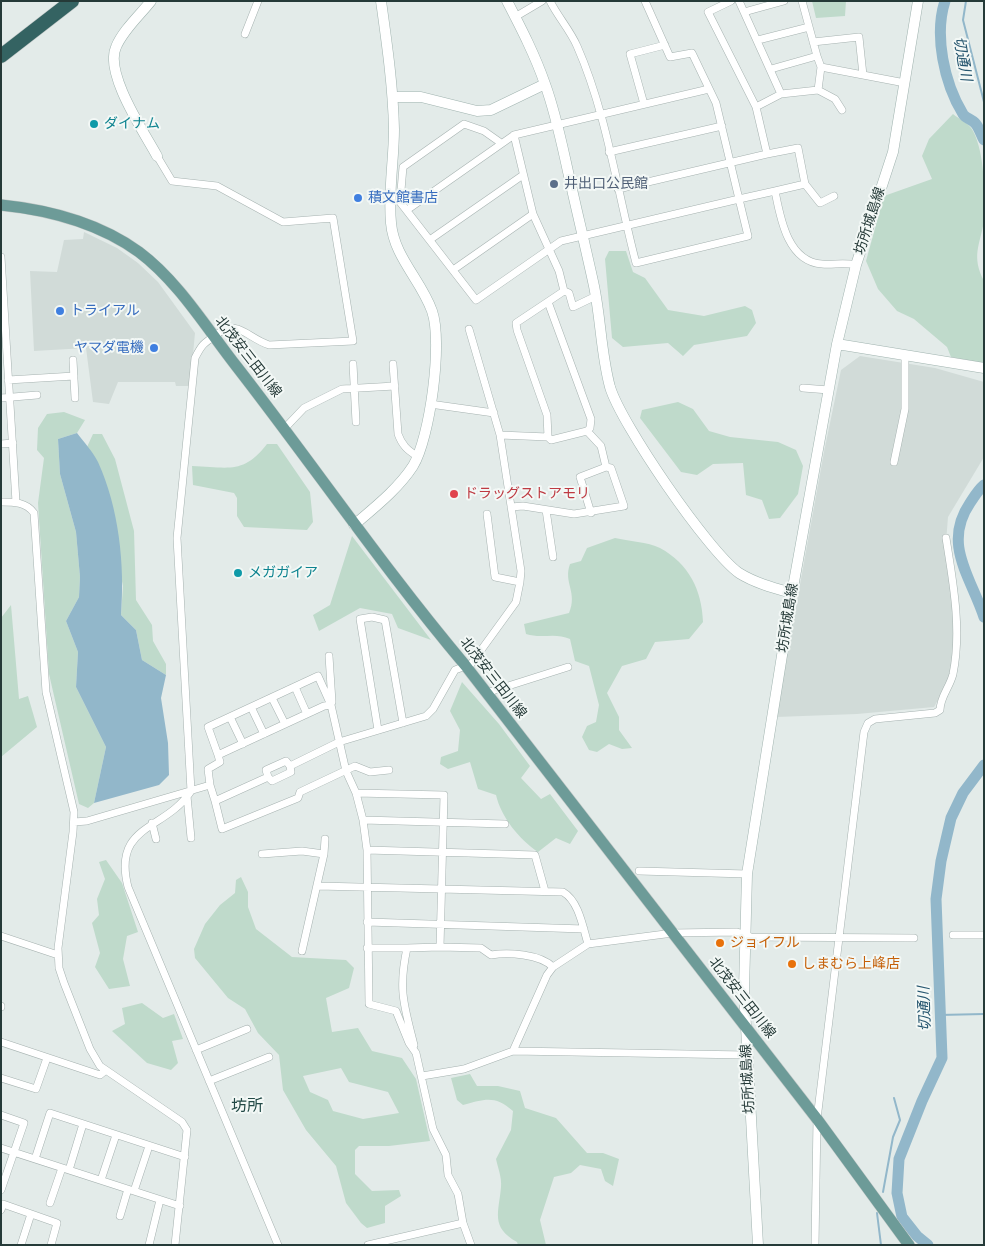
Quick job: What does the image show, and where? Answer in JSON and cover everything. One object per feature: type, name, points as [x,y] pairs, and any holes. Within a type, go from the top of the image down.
[{"type":"highway","points":[[1,56],[72,1]]},
{"type":"main road","name":"北茂安三田川線","points":[[1,205],[55,214],[90,225],[118,238],[141,254],[169,280],[284,429],[415,605],[465,665],[817,1119],[909,1245]]},
{"type":"street","points":[[152,1],[119,40],[115,48],[113,65],[133,112],[156,156],[172,181],[217,186],[282,222],[333,218],[353,341],[269,345],[230,326],[202,342],[194,358],[189,434],[178,514],[191,838]]},
{"type":"street","points":[[245,34],[258,1]]},
{"type":"street","points":[[354,525],[398,486],[417,456],[421,447],[430,404],[437,349],[436,327],[428,300],[396,246],[391,223],[393,97],[381,1]]},
{"type":"street","points":[[507,1],[545,84],[557,125],[596,296],[603,353],[610,389],[640,443],[706,539],[722,558],[740,573],[763,585],[792,593]]},
{"type":"street","points":[[515,17],[542,1]]},
{"type":"street","points":[[550,1],[577,46],[600,115],[636,263],[748,236],[716,104],[692,53],[670,57],[645,1]]},
{"type":"street","points":[[731,1],[708,12],[756,107],[767,154]]},
{"type":"street","points":[[739,1],[771,68],[781,94]]},
{"type":"street","points":[[744,12],[784,1]]},
{"type":"street","points":[[802,1],[821,67],[818,90]]},
{"type":"street","name":"坊所城島線","points":[[758,1245],[745,1026],[744,934],[747,874],[792,593],[837,344],[856,265],[893,152],[918,1]]},
{"type":"street","points":[[758,40],[809,27]]},
{"type":"street","points":[[813,42],[859,37],[864,75]]},
{"type":"street","points":[[644,104],[630,54],[665,45]]},
{"type":"street","points":[[771,68],[817,56]]},
{"type":"street","points":[[821,67],[905,83]]},
{"type":"street","points":[[393,97],[421,97],[477,111],[491,110],[545,84]]},
{"type":"street","points":[[407,210],[514,135],[709,89]]},
{"type":"street","points":[[756,107],[781,94],[818,90],[836,99],[842,110]]},
{"type":"street","points":[[502,143],[484,131],[464,124],[403,167],[400,202],[431,239],[476,300],[561,241],[805,184]]},
{"type":"street","points":[[609,152],[722,126]]},
{"type":"street","points":[[514,135],[533,214],[559,272],[564,291],[569,293],[573,308],[596,296]]},
{"type":"street","points":[[618,189],[798,148],[805,184],[820,203],[834,196]]},
{"type":"street","points":[[431,239],[523,175]]},
{"type":"street","points":[[775,191],[785,232],[799,253],[811,262],[856,265]]},
{"type":"street","points":[[453,270],[533,214]]},
{"type":"street","points":[[1,257],[16,502]]},
{"type":"street","points":[[548,437],[547,415],[516,323],[564,291]]},
{"type":"street","points":[[500,435],[548,437],[552,440],[586,431],[590,428],[591,419],[548,302]]},
{"type":"street","points":[[290,766],[339,742],[426,716],[434,709],[455,670],[471,664],[516,602],[521,571],[500,435],[469,329]]},
{"type":"street","points":[[837,344],[984,368]]},
{"type":"street","points":[[894,462],[905,410],[905,355]]},
{"type":"street","points":[[73,360],[75,398]]},
{"type":"street","points":[[353,364],[356,422]]},
{"type":"street","points":[[394,364],[398,434],[408,451],[417,456]]},
{"type":"street","points":[[8,380],[74,376]]},
{"type":"street","points":[[284,429],[304,408],[342,389],[395,386]]},
{"type":"street","points":[[803,388],[829,390]]},
{"type":"street","points":[[1,398],[37,395]]},
{"type":"street","points":[[430,404],[494,413]]},
{"type":"street","points":[[586,431],[601,446],[606,467]]},
{"type":"street","points":[[1,444],[12,443]]},
{"type":"street","points":[[511,507],[523,506],[574,514],[591,513],[624,506],[611,468],[606,467],[580,477],[591,513]]},
{"type":"street","points":[[1,502],[16,502],[30,507],[34,513],[46,692],[74,822],[58,955],[64,983],[95,1059],[105,1071],[182,1122],[188,1134],[175,1245]]},
{"type":"street","points":[[546,510],[553,557]]},
{"type":"street","points":[[487,514],[495,577],[520,582]]},
{"type":"street","points":[[815,1245],[817,1119],[864,732],[868,724],[875,719],[935,713],[940,710],[940,702],[947,692],[953,674],[956,631],[954,590],[946,538]]},
{"type":"street","points":[[378,730],[360,619],[372,617],[385,620],[403,723]]},
{"type":"street","points":[[329,656],[331,705]]},
{"type":"street","points":[[486,693],[568,667]]},
{"type":"street","points":[[389,770],[370,772],[355,766],[346,771],[300,792],[298,798],[279,807],[274,806],[222,829],[210,785],[208,768],[220,762],[208,727],[318,676],[331,705],[346,771],[356,793],[363,820],[366,850],[369,1004],[396,1012],[409,1043],[416,1053]]},
{"type":"street","points":[[295,687],[307,714]]},
{"type":"street","points":[[272,698],[285,724]]},
{"type":"street","points":[[218,756],[307,714],[331,705]]},
{"type":"street","points":[[251,707],[264,734]]},
{"type":"street","points":[[230,717],[243,744]]},
{"type":"street","points":[[286,761],[290,766],[291,772],[272,781],[268,777],[266,770],[286,761]]},
{"type":"street","points":[[215,801],[268,777]]},
{"type":"street","points":[[74,822],[87,821],[189,794],[210,785]]},
{"type":"street","points":[[356,793],[444,795],[440,947]]},
{"type":"street","points":[[189,794],[183,803],[140,831],[131,842],[125,858],[124,871],[128,887],[278,1245]]},
{"type":"street","points":[[363,820],[505,824]]},
{"type":"street","points":[[152,823],[156,839]]},
{"type":"street","points":[[302,951],[318,886],[325,839]]},
{"type":"street","points":[[366,850],[535,855],[545,891]]},
{"type":"street","points":[[262,854],[302,851],[324,854]]},
{"type":"street","points":[[639,871],[747,874]]},
{"type":"street","points":[[318,886],[563,892],[569,895],[584,929],[588,944]]},
{"type":"street","points":[[367,922],[584,929]]},
{"type":"street","points":[[513,1051],[547,975],[553,967],[588,944],[673,933],[737,932],[751,937],[914,938]]},
{"type":"street","points":[[953,935],[984,935]]},
{"type":"street","points":[[1,936],[58,955]]},
{"type":"street","points":[[367,948],[480,948],[491,955],[504,953],[530,958],[547,962],[553,967]]},
{"type":"street","points":[[407,948],[401,994],[422,1076],[433,1129],[446,1155],[448,1175],[458,1194],[463,1223],[471,1245]]},
{"type":"street","points":[[196,1050],[248,1029]]},
{"type":"street","points":[[1,1042],[100,1076],[105,1071]]},
{"type":"street","points":[[422,1076],[464,1069],[513,1051],[746,1055]]},
{"type":"street","points":[[209,1081],[269,1057]]},
{"type":"street","points":[[1,1078],[36,1089],[47,1058]]},
{"type":"street","points":[[36,1159],[50,1113],[185,1157]]},
{"type":"street","points":[[1,1114],[24,1122],[1,1190]]},
{"type":"street","points":[[50,1204],[83,1124]]},
{"type":"street","points":[[101,1180],[116,1134]]},
{"type":"street","points":[[120,1216],[150,1146]]},
{"type":"street","points":[[1,1148],[180,1206]]},
{"type":"street","points":[[149,1245],[160,1200]]},
{"type":"street","points":[[1,1210],[3,1204],[56,1223],[53,1244]]},
{"type":"street","points":[[21,1245],[31,1214]]},
{"type":"street","points":[[368,1245],[463,1223]]},
{"type":"shaded area","points":[[84,232],[117,248],[138,263],[158,282],[195,333],[190,386],[176,386],[175,382],[118,382],[109,404],[93,402],[86,348],[34,351],[30,271],[57,272],[64,240],[83,239]]},
{"type":"shaded area","points":[[860,356],[935,368],[984,382],[984,457],[948,517],[945,555],[952,582],[956,622],[950,679],[934,707],[857,714],[776,717],[824,452],[841,370]]},
{"type":"green space","points":[[812,1],[846,1],[845,16],[816,18]]},
{"type":"green space","points":[[953,114],[972,128],[977,140],[982,163],[984,221],[977,257],[984,281],[984,363],[951,357],[947,347],[914,319],[897,311],[878,289],[866,261],[884,196],[932,179],[922,156],[929,139]]},
{"type":"green space","points":[[609,251],[626,251],[633,272],[645,278],[668,310],[704,316],[745,306],[752,310],[756,323],[747,336],[694,345],[683,356],[668,343],[623,347],[612,338],[605,259]]},
{"type":"green space","points":[[678,402],[693,409],[709,431],[730,437],[778,442],[796,450],[803,466],[798,494],[780,518],[769,519],[762,500],[746,495],[743,463],[713,464],[697,475],[681,472],[640,418],[642,410]]},
{"type":"green space","points":[[64,412],[85,420],[77,433],[58,439],[60,474],[76,532],[80,577],[79,597],[66,621],[78,652],[76,687],[106,747],[94,803],[88,808],[79,804],[49,674],[38,503],[44,458],[37,450],[38,428],[47,414]]},
{"type":"green space","points":[[93,434],[102,434],[115,459],[134,531],[136,600],[152,625],[153,641],[166,664],[166,675],[142,660],[136,630],[121,615],[123,586],[97,461],[87,447]]},
{"type":"green space","points":[[267,444],[277,444],[310,492],[313,522],[307,530],[244,527],[237,516],[237,498],[234,493],[193,485],[192,466],[225,468],[242,465],[250,461]]},
{"type":"green space","points":[[352,536],[431,640],[398,628],[392,614],[360,608],[319,631],[313,615],[330,605]]},
{"type":"green space","points":[[615,538],[655,546],[670,554],[679,562],[697,589],[703,622],[689,639],[655,642],[646,659],[622,666],[607,693],[619,717],[619,730],[632,748],[622,749],[609,744],[597,752],[589,750],[582,737],[587,726],[596,722],[599,705],[589,666],[575,661],[570,639],[559,636],[526,634],[524,624],[569,613],[572,599],[568,577],[570,564],[581,561],[587,548]]},
{"type":"green space","points":[[11,605],[19,699],[28,696],[37,727],[1,757],[1,618]]},
{"type":"green space","points":[[462,682],[499,724],[530,766],[521,778],[541,799],[550,794],[578,831],[570,844],[556,838],[538,852],[524,841],[506,819],[496,795],[478,789],[470,762],[448,769],[440,764],[441,757],[458,751],[460,730],[450,711]]},
{"type":"green space","points":[[106,860],[122,883],[138,932],[127,936],[123,959],[130,986],[109,989],[95,967],[100,953],[92,923],[99,915],[97,899],[105,879],[99,862]]},
{"type":"green space","points":[[241,877],[248,892],[248,907],[256,929],[292,957],[346,960],[354,968],[349,988],[326,998],[332,1032],[358,1028],[372,1051],[402,1058],[416,1079],[430,1141],[389,1146],[359,1146],[355,1150],[355,1174],[372,1191],[399,1190],[401,1196],[385,1206],[385,1223],[367,1228],[346,1203],[336,1166],[306,1130],[283,1090],[279,1055],[258,1033],[245,1009],[228,998],[195,958],[194,949],[205,924],[220,905],[235,893],[236,880]],"holes":[[[341,1068],[349,1082],[388,1092],[399,1113],[363,1119],[333,1111],[328,1100],[310,1092],[303,1076]]]},
{"type":"green space","points":[[142,1003],[163,1018],[174,1014],[183,1039],[172,1041],[178,1063],[171,1070],[147,1063],[112,1031],[125,1024],[122,1008]]},
{"type":"green space","points":[[470,1074],[477,1086],[498,1086],[520,1091],[525,1108],[556,1118],[587,1153],[603,1153],[619,1159],[613,1186],[605,1181],[601,1169],[580,1165],[571,1173],[554,1177],[540,1220],[546,1245],[518,1245],[517,1242],[503,1231],[500,1225],[498,1211],[501,1184],[496,1159],[511,1130],[513,1111],[495,1100],[484,1100],[463,1105],[457,1100],[451,1078]]},
{"type":"water","points":[[77,433],[98,462],[116,517],[122,576],[121,615],[136,630],[142,660],[166,675],[161,698],[168,743],[169,775],[159,785],[94,803],[106,747],[76,687],[78,652],[66,621],[79,597],[80,577],[76,532],[60,474],[58,439]]},
{"type":"waterway","name":"切通川","points":[[945,1],[942,14],[941,44],[946,74],[956,102],[965,117],[976,125],[984,140]]},
{"type":"waterway","points":[[966,1],[963,20],[984,102]]},
{"type":"waterway","name":"切通川","points":[[984,485],[978,491],[962,518],[959,532],[959,547],[966,574],[984,617]]},
{"type":"waterway","name":"切通川","points":[[928,1245],[917,1236],[902,1217],[897,1193],[899,1159],[922,1101],[942,1058],[936,899],[941,861],[951,818],[963,793],[984,765]]},
{"type":"waterway","points":[[939,1015],[984,1014]]},
{"type":"waterway","points":[[883,1192],[893,1137],[900,1120],[894,1098]]},
{"type":"waterway","points":[[877,1213],[881,1245]]},
{"type":"place","name":"ダイナム","points":[[94,124]]},
{"type":"place","name":"井出口公民館","points":[[554,184]]},
{"type":"place","name":"積文館書店","points":[[358,198]]},
{"type":"place","name":"トライアル","points":[[60,311]]},
{"type":"place","name":"ヤマダ電機","points":[[154,348]]},
{"type":"place","name":"ドラッグストアモリ","points":[[454,494]]},
{"type":"place","name":"メガガイア","points":[[238,573]]},
{"type":"place","name":"ジョイフル","points":[[720,943]]},
{"type":"place","name":"しまむら上峰店","points":[[792,964]]},
{"type":"district","name":"坊所","points":[[247,1107]]}]
